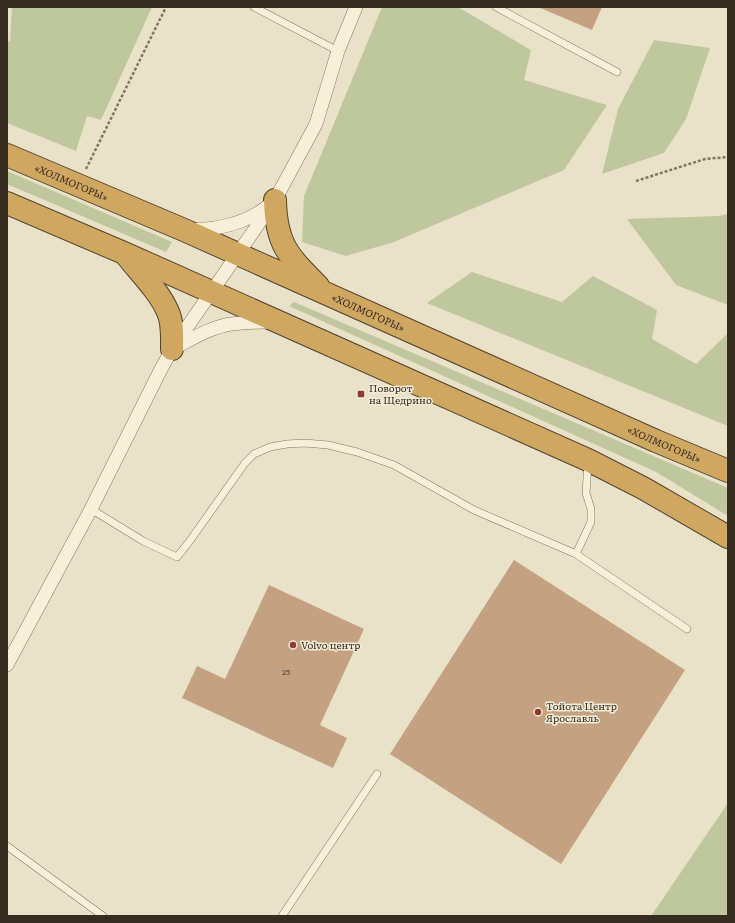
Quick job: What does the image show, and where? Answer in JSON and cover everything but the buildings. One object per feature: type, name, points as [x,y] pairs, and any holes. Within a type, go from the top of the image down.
[{"type":"highway","name":"«ХОЛМОГОРЫ»","points":[[7,155],[184,230],[656,441],[728,471]]},
{"type":"highway","points":[[275,200],[276,220],[285,248],[298,265],[326,294]]},
{"type":"highway","points":[[7,203],[124,253],[588,460],[643,488],[728,538]]},
{"type":"highway","points":[[124,253],[156,292],[168,312],[172,328],[172,349]]},
{"type":"street","points":[[7,665],[91,509],[172,349],[275,200],[316,124],[338,51],[356,7]]},
{"type":"street","points":[[184,230],[216,228],[236,224],[250,218],[275,200]]},
{"type":"street","points":[[172,349],[211,330],[230,324],[246,322],[281,323]]},
{"type":"lane","points":[[254,7],[338,51]]},
{"type":"lane","points":[[496,7],[617,72]]},
{"type":"lane","points":[[91,509],[143,541],[177,557],[245,463],[254,454],[270,447],[287,444],[305,443],[328,445],[357,452],[394,465],[474,510],[576,554],[687,629]]},
{"type":"lane","points":[[576,554],[591,522],[591,509],[586,492],[588,460]]},
{"type":"lane","points":[[282,916],[377,774]]},
{"type":"lane","points":[[7,846],[103,916]]},
{"type":"path","points":[[93,172],[86,169],[166,7]]},
{"type":"path","points":[[636,181],[705,158],[728,157]]},
{"type":"green space","points":[[12,7],[152,7],[101,120],[87,116],[76,151],[7,123],[7,40],[10,42]]},
{"type":"green space","points":[[382,7],[458,7],[531,50],[524,80],[607,105],[564,170],[394,242],[346,256],[302,242],[304,196]]},
{"type":"green space","points":[[654,40],[710,48],[686,119],[664,153],[602,174],[618,109]]},
{"type":"green space","points":[[7,171],[172,242],[166,252],[7,184]]},
{"type":"green space","points":[[728,214],[728,305],[676,285],[627,219],[719,216]]},
{"type":"green space","points":[[472,272],[562,302],[593,276],[657,310],[652,339],[696,364],[727,334],[728,426],[427,303]]},
{"type":"green space","points":[[294,302],[728,488],[728,516],[656,472],[289,306]]},
{"type":"green space","points":[[728,803],[728,916],[651,916]]},
{"type":"place","name":"Поворот на Щедрино","points":[[361,394]]},
{"type":"place","name":"Volvo центр","points":[[293,645]]},
{"type":"place","name":"Тойота Центр Ярославль","points":[[538,712]]}]
